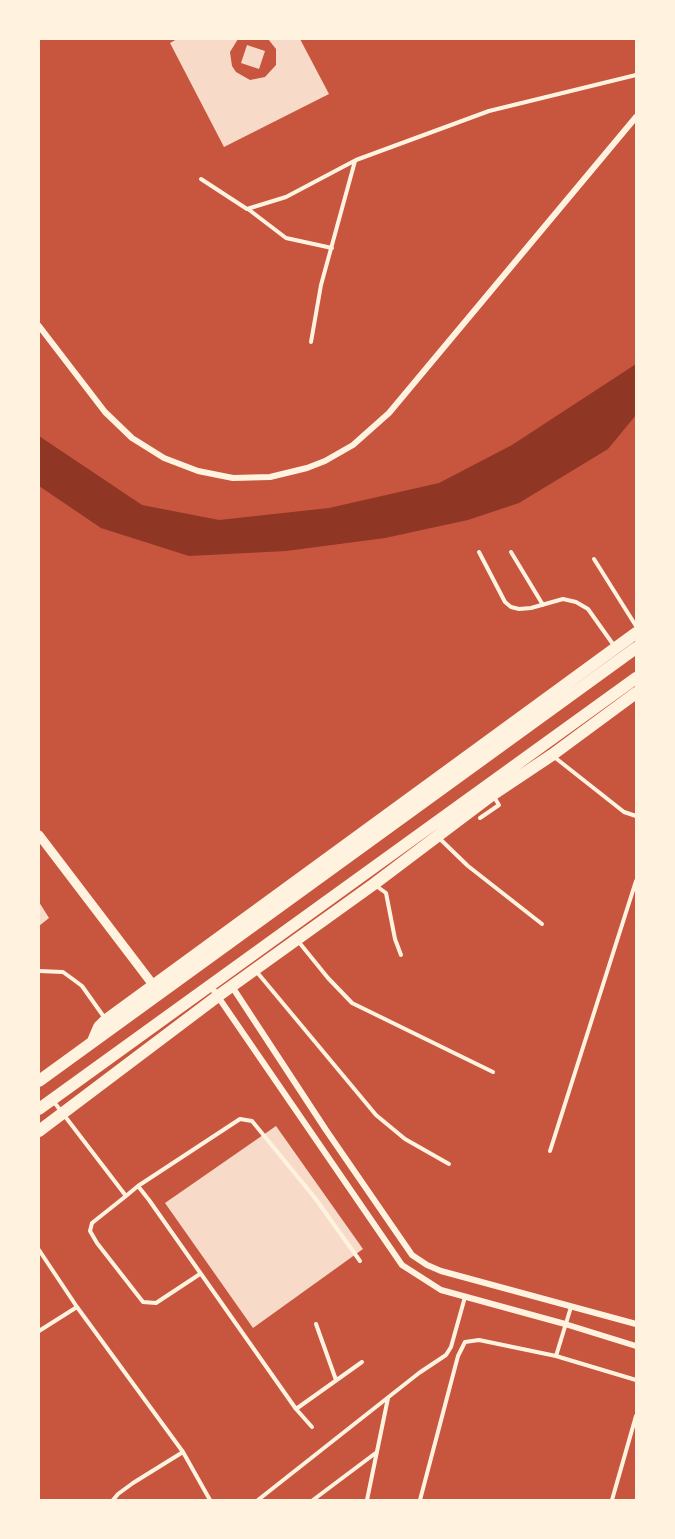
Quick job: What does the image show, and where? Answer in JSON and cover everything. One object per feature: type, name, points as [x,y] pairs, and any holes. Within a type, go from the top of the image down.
[{"type":"highway","points":[[39,1081],[156,990],[636,633]]},
{"type":"highway","points":[[93,1041],[99,1027],[106,1020],[156,990],[636,648]]},
{"type":"highway","points":[[39,1109],[370,870],[433,832],[489,791],[541,747],[636,678]]},
{"type":"highway","points":[[489,791],[552,755],[636,693]]},
{"type":"highway","points":[[39,1131],[218,996],[374,884],[433,832]]},
{"type":"street","points":[[39,326],[105,412],[132,438],[164,458],[198,471],[233,478],[270,477],[307,468],[353,445],[389,413],[636,117]]},
{"type":"street","points":[[41,841],[156,990]]},
{"type":"street","points":[[224,974],[412,1256],[441,1271],[636,1324]]},
{"type":"street","points":[[210,985],[402,1265],[441,1290],[636,1346]]},
{"type":"street","points":[[420,1278],[427,1265]]},
{"type":"lane","points":[[247,209],[286,197],[356,160],[489,111],[636,75]]},
{"type":"lane","points":[[311,342],[321,285],[356,160]]},
{"type":"lane","points":[[201,179],[286,238],[332,248]]},
{"type":"lane","points":[[479,552],[505,602],[519,609],[563,599],[576,602],[588,609],[615,648]]},
{"type":"lane","points":[[511,552],[543,605]]},
{"type":"lane","points":[[594,559],[636,626]]},
{"type":"lane","points":[[541,747],[624,812],[636,816]]},
{"type":"lane","points":[[480,818],[499,805],[489,791]]},
{"type":"lane","points":[[433,832],[468,866],[542,924]]},
{"type":"lane","points":[[370,870],[374,884],[386,893],[395,939],[401,955]]},
{"type":"lane","points":[[550,1151],[636,881]]},
{"type":"lane","points":[[288,928],[328,978],[352,1003],[493,1071]]},
{"type":"lane","points":[[245,959],[376,1115],[405,1139],[449,1164]]},
{"type":"lane","points":[[39,971],[63,972],[74,980],[82,986],[106,1020]]},
{"type":"lane","points":[[52,1100],[126,1196]]},
{"type":"lane","points":[[200,1274],[156,1303],[143,1302],[97,1243],[90,1231],[92,1223],[138,1186],[240,1119],[252,1121],[262,1131],[315,1198],[360,1261]]},
{"type":"lane","points":[[138,1186],[296,1409],[312,1427]]},
{"type":"lane","points":[[39,1250],[77,1307],[183,1452],[210,1500]]},
{"type":"lane","points":[[258,1500],[449,1352],[466,1296]]},
{"type":"lane","points":[[39,1331],[77,1307]]},
{"type":"lane","points":[[556,1356],[571,1307]]},
{"type":"lane","points":[[316,1324],[336,1380]]},
{"type":"lane","points":[[420,1500],[458,1356],[465,1342],[479,1340],[556,1356],[636,1380]]},
{"type":"lane","points":[[296,1409],[362,1362]]},
{"type":"lane","points":[[367,1500],[388,1397]]},
{"type":"lane","points":[[612,1500],[636,1416]]},
{"type":"lane","points":[[113,1500],[133,1483],[183,1452]]},
{"type":"lane","points":[[313,1500],[378,1452]]},
{"type":"shaded area","points":[[636,364],[636,415],[608,449],[519,503],[468,520],[385,538],[286,551],[189,556],[101,528],[39,486],[39,436],[142,505],[219,520],[329,508],[439,483],[512,445]]},
{"type":"building","points":[[177,39],[238,39],[230,52],[232,66],[236,72],[250,80],[265,77],[276,65],[276,49],[268,39],[300,39],[329,94],[224,147],[170,43]]},
{"type":"building","points":[[247,45],[265,51],[259,69],[241,63]]},
{"type":"building","points":[[39,902],[49,918],[39,926]]},
{"type":"building","points":[[276,1126],[363,1249],[253,1328],[165,1203]]}]
